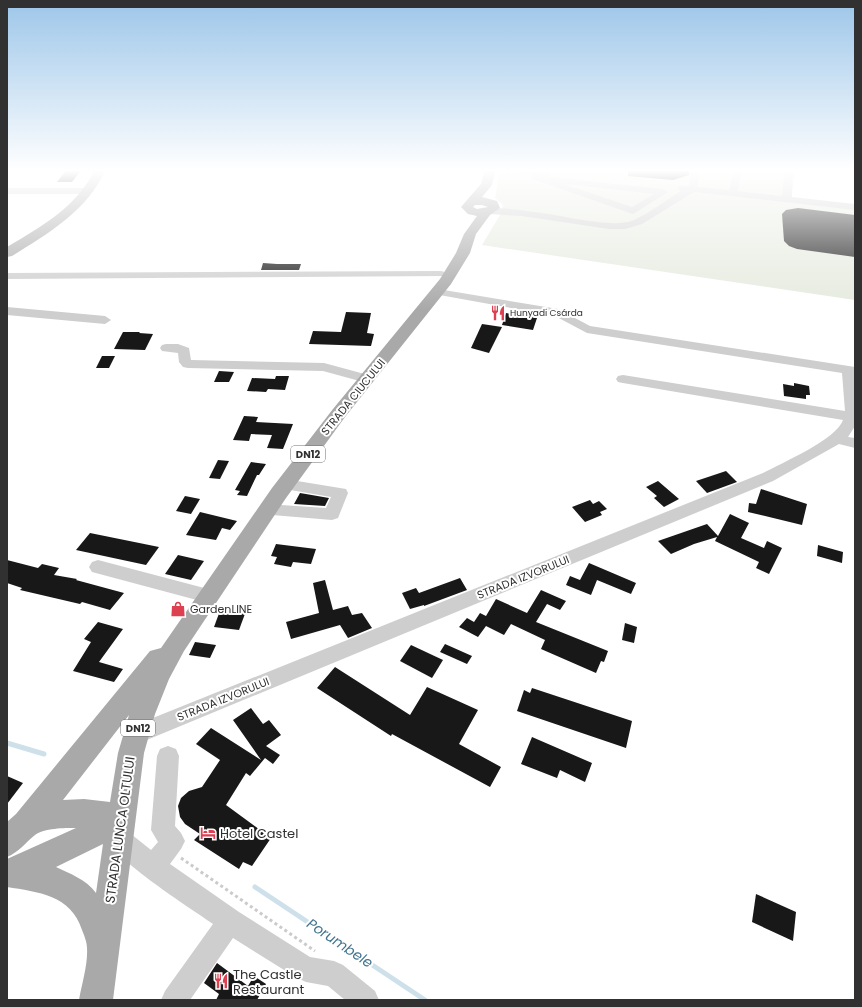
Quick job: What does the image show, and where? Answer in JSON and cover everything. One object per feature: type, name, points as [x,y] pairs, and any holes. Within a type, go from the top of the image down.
[{"type":"main road","points":[[7,253],[61,216]]},
{"type":"main road","name":"DN12","points":[[469,216],[470,234]]},
{"type":"main road","name":"DN12","points":[[444,279],[463,254],[470,234],[483,216]]},
{"type":"main road","name":"STRADA CIUCULUI","points":[[176,644],[285,484],[444,279]]},
{"type":"main road","points":[[16,833],[110,720],[156,661],[176,644]]},
{"type":"main road","name":"STRADA LUNCA OLTULUI","points":[[96,1000],[129,759],[135,735],[152,690],[176,644]]},
{"type":"main road","points":[[16,833],[43,816],[66,813],[119,828]]},
{"type":"main road","points":[[9,873],[60,851],[106,827],[119,828]]},
{"type":"main road","points":[[9,873],[42,878],[61,884],[78,896],[90,911],[103,945]]},
{"type":"street","points":[[547,216],[609,226],[625,226],[638,222],[647,216]]},
{"type":"street","points":[[7,276],[444,279],[558,313],[587,329],[851,370]]},
{"type":"street","points":[[7,311],[105,320]]},
{"type":"street","points":[[166,348],[182,349],[184,351],[185,362],[188,364],[324,367],[367,379]]},
{"type":"street","name":"STRADA IZVORULUI","points":[[135,735],[768,477],[837,439],[845,431],[854,416],[851,370]]},
{"type":"street","points":[[623,379],[854,416]]},
{"type":"street","points":[[837,439],[855,443]]},
{"type":"street","points":[[266,510],[332,514],[340,493],[285,484]]},
{"type":"street","points":[[98,567],[208,596]]},
{"type":"street","points":[[153,867],[173,841],[163,830],[168,756]]},
{"type":"street","points":[[119,828],[153,867],[230,921],[306,969],[334,974],[366,1000]]},
{"type":"street","points":[[174,1000],[230,921]]},
{"type":"path","points":[[176,855],[320,955]]},
{"type":"shaded area","points":[[499,216],[855,216],[855,300],[482,245]]},
{"type":"building","points":[[782,216],[855,216],[855,257],[797,249],[789,246],[784,241]]},
{"type":"building","points":[[263,263],[301,264],[299,270],[261,270]]},
{"type":"building","points":[[346,312],[371,313],[367,333],[374,334],[371,346],[309,344],[313,331],[341,332]]},
{"type":"building","points":[[506,313],[537,318],[533,330],[502,325]]},
{"type":"building","points":[[482,324],[502,327],[489,353],[471,348]]},
{"type":"building","points":[[123,332],[153,334],[145,350],[114,349]]},
{"type":"building","points":[[102,356],[115,356],[109,368],[96,368]]},
{"type":"building","points":[[219,371],[234,372],[229,382],[214,382]]},
{"type":"building","points":[[276,376],[289,376],[285,390],[268,389],[266,392],[247,391],[252,378],[275,379]]},
{"type":"building","points":[[794,383],[809,386],[810,395],[806,395],[806,399],[784,396],[783,384],[794,386]]},
{"type":"building","points":[[244,416],[258,417],[256,422],[293,424],[283,449],[267,448],[272,435],[251,434],[249,441],[233,440]]},
{"type":"building","points":[[218,460],[229,461],[220,479],[209,478]]},
{"type":"building","points":[[251,462],[266,464],[259,475],[257,475],[247,496],[237,495],[240,491],[235,490]]},
{"type":"building","points":[[726,471],[737,482],[707,493],[696,481]]},
{"type":"building","points":[[658,481],[679,499],[664,507],[654,498],[657,496],[646,487]]},
{"type":"building","points":[[761,489],[807,504],[802,525],[748,512],[749,503],[756,504]]},
{"type":"building","points":[[300,493],[329,498],[325,506],[294,504]]},
{"type":"building","points":[[185,496],[200,499],[191,514],[176,511]]},
{"type":"building","points":[[590,500],[593,504],[599,501],[607,509],[600,512],[602,515],[585,522],[572,507]]},
{"type":"building","points":[[200,512],[237,521],[230,530],[222,528],[216,540],[186,535]]},
{"type":"building","points":[[730,514],[749,523],[741,538],[764,548],[767,541],[782,548],[769,574],[756,568],[759,562],[715,541],[717,537],[694,544],[671,554],[658,541],[707,524],[718,536]]},
{"type":"building","points":[[90,533],[159,547],[146,565],[76,550]]},
{"type":"building","points":[[276,544],[316,549],[311,564],[293,562],[291,567],[274,564],[277,557],[271,556]]},
{"type":"building","points":[[818,545],[843,552],[842,563],[817,556]]},
{"type":"building","points":[[178,555],[204,561],[191,580],[165,574]]},
{"type":"building","points":[[7,560],[38,568],[42,564],[59,568],[54,575],[77,579],[76,580],[124,593],[110,610],[82,602],[80,604],[20,590],[22,588],[7,583]]},
{"type":"building","points":[[589,563],[636,583],[631,594],[597,580],[591,595],[566,585],[570,576],[580,580]]},
{"type":"building","points":[[460,578],[467,590],[424,606],[410,609],[402,593],[416,588],[419,593]]},
{"type":"building","points":[[325,580],[333,610],[348,606],[352,615],[362,613],[372,628],[348,638],[340,625],[291,639],[286,622],[319,613],[313,583]]},
{"type":"building","points":[[541,590],[566,601],[560,610],[547,604],[536,622],[608,651],[604,662],[601,661],[596,673],[541,649],[545,640],[511,624],[504,635],[486,626],[478,637],[459,627],[467,618],[474,622],[480,613],[486,616],[496,599],[527,613]]},
{"type":"building","points":[[221,608],[246,611],[239,630],[214,627]]},
{"type":"building","points":[[98,622],[123,629],[99,662],[123,669],[114,682],[73,671],[91,642],[84,639]]},
{"type":"building","points":[[625,623],[637,627],[634,643],[622,640]]},
{"type":"building","points":[[195,642],[216,645],[210,658],[189,655]]},
{"type":"building","points":[[445,644],[472,656],[467,664],[440,652]]},
{"type":"building","points":[[411,645],[443,660],[432,678],[400,661]]},
{"type":"building","points":[[335,667],[410,715],[427,687],[478,710],[459,744],[501,767],[490,787],[392,734],[391,736],[317,688]]},
{"type":"building","points":[[532,688],[632,721],[626,748],[517,711],[524,690],[530,693]]},
{"type":"building","points":[[251,708],[263,724],[269,720],[281,735],[266,746],[280,755],[273,764],[265,758],[250,776],[246,773],[226,805],[271,838],[252,866],[243,862],[239,869],[194,840],[200,834],[185,824],[180,817],[178,806],[181,798],[189,791],[202,787],[220,760],[196,744],[211,728],[261,760],[233,720]]},
{"type":"building","points":[[532,737],[592,763],[585,782],[560,770],[557,778],[521,764]]},
{"type":"building","points":[[7,776],[23,783],[7,804]]},
{"type":"building","points":[[756,894],[796,912],[793,941],[752,922]]},
{"type":"building","name":"The Castle Restaurant","points":[[217,963],[248,986],[254,976],[266,984],[257,1000],[216,1000],[219,994],[204,983]]},
{"type":"waterway","name":"Porumbele","points":[[7,743],[44,754]]},
{"type":"waterway","name":"Porumbele","points":[[255,887],[425,1000]]},
{"type":"place","name":"Hunyadi Csárda","points":[[498,313]]},
{"type":"place","name":"GardenLINE","points":[[178,609]]},
{"type":"place","name":"Hotel Castel","points":[[208,833]]},
{"type":"place","name":"The Castle Restaurant","points":[[221,981]]}]
